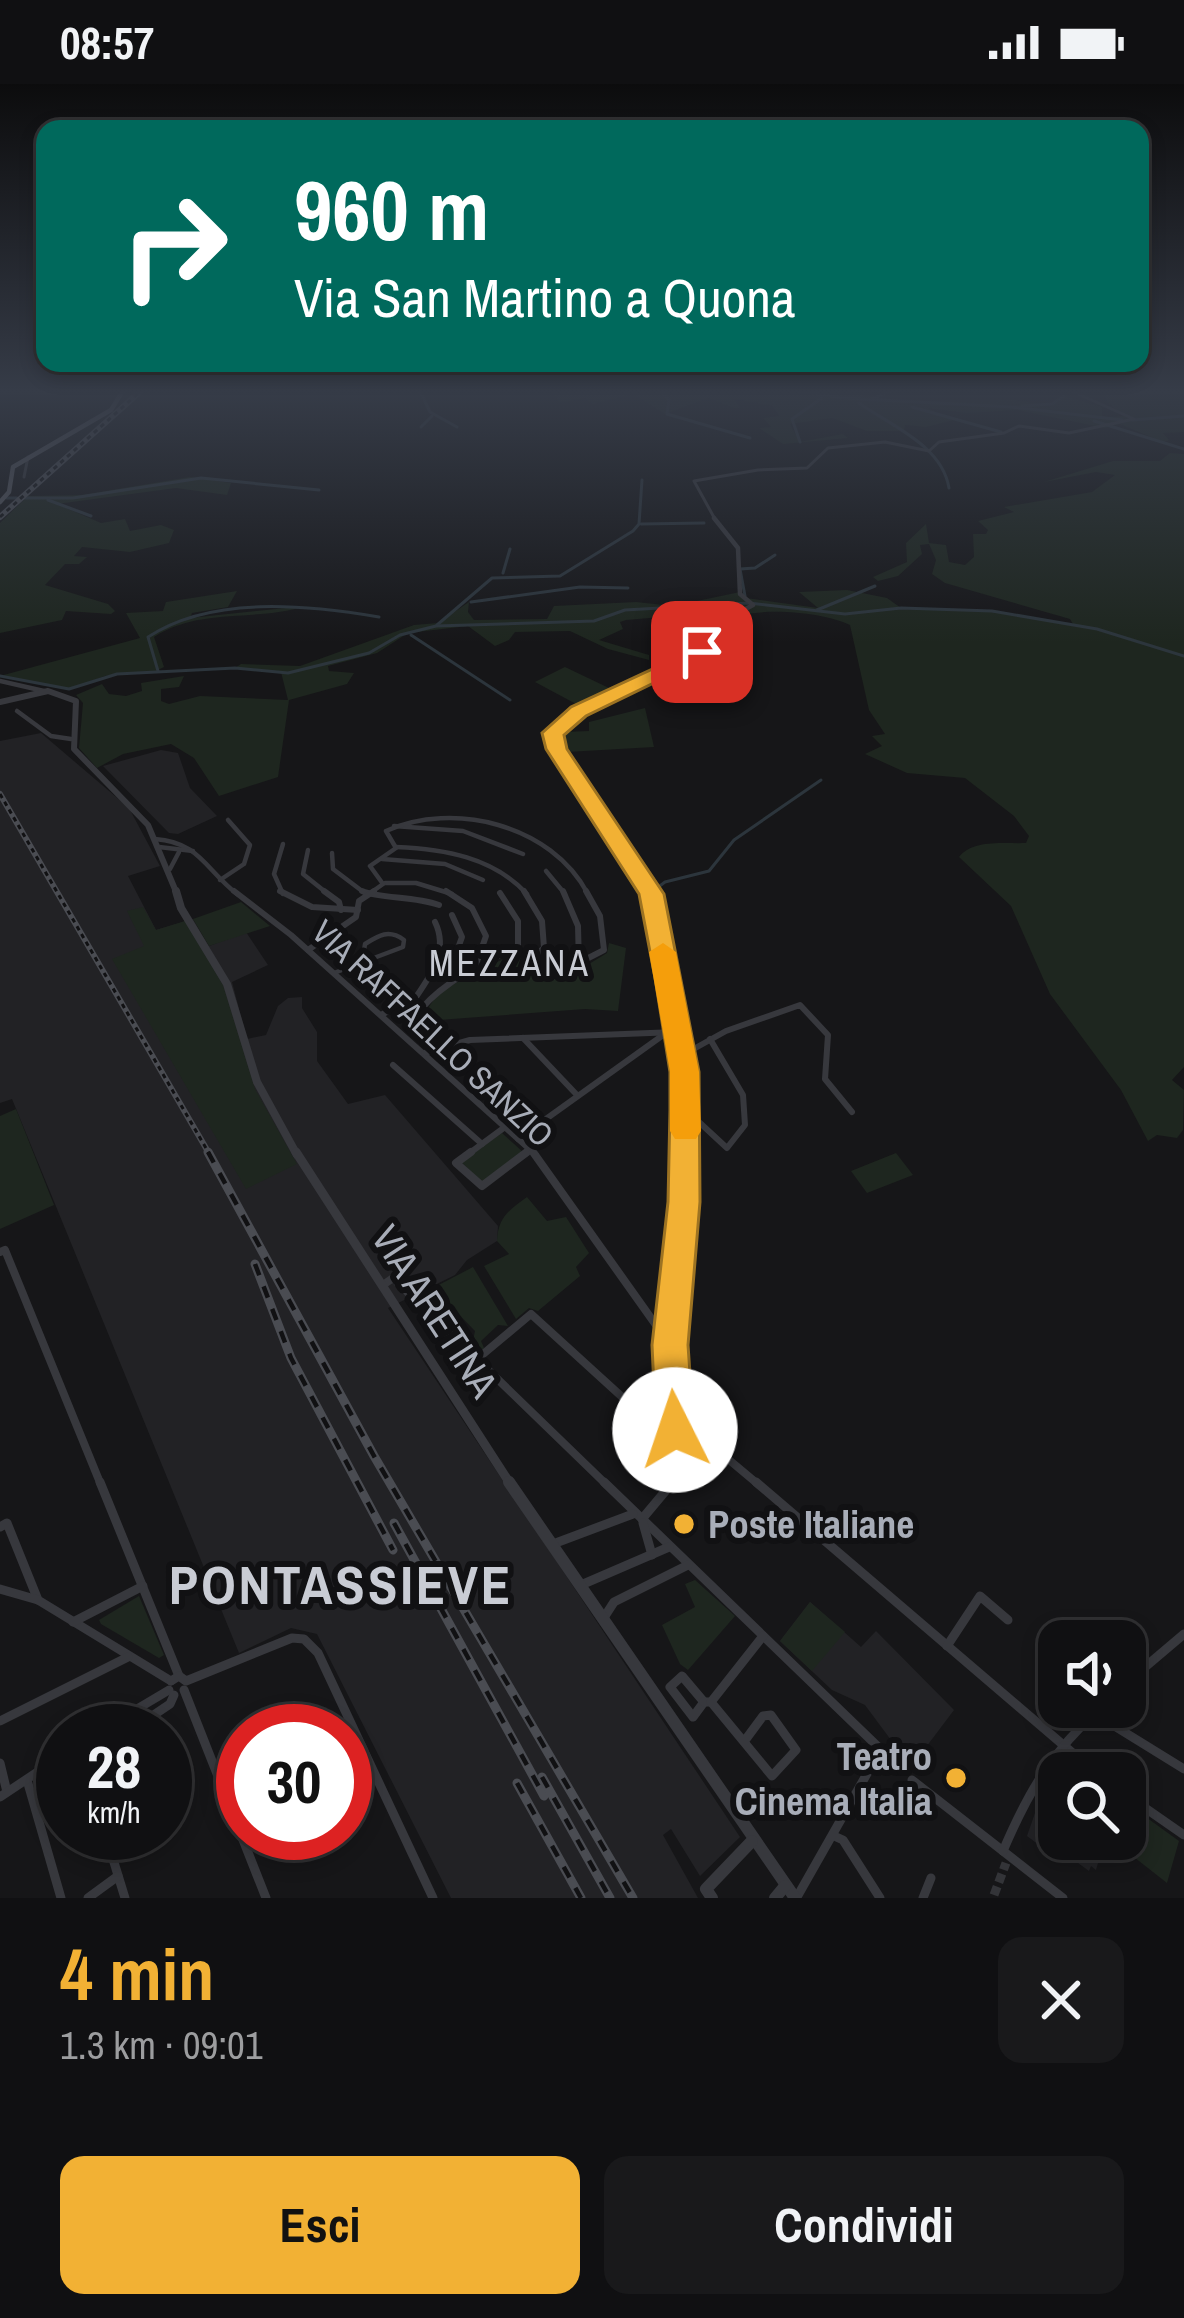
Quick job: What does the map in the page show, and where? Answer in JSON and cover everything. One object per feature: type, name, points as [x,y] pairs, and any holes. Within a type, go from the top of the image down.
[{"type":"main road","points":[[0,502],[9,492],[12,474]]},
{"type":"street","points":[[553,1544],[638,1517],[688,1464],[674,1425],[670,1345],[684,1202],[686,1110],[681,1056],[670,1034],[652,894],[557,749],[553,733],[578,712],[702,652],[728,618],[753,605],[740,594],[738,548],[705,507],[694,481],[737,474]]},
{"type":"street","name":"VIA ARETINA","points":[[0,682],[17,691]]},
{"type":"street","name":"VIA ARETINA","points":[[0,702],[26,690],[64,694],[76,702],[71,739],[77,753],[132,805],[159,842],[179,904],[227,984],[248,1058],[272,1115],[380,1286],[788,1895]]},
{"type":"street","name":"VIA ARETINA","points":[[17,711],[51,736],[71,739]]},
{"type":"street","points":[[381,1015],[396,1007],[423,1007],[436,990],[518,951],[557,973],[603,952],[604,931],[590,893],[557,856],[519,835],[476,820],[417,814],[385,835],[396,847]]},
{"type":"street","points":[[220,880],[242,866],[250,848],[247,836],[228,820]]},
{"type":"street","points":[[396,824],[468,832],[523,854]]},
{"type":"street","name":"VIA RAFFAELLO SANZIO","points":[[159,842],[179,841],[196,853],[220,880],[308,950],[530,1150],[670,1345]]},
{"type":"street","points":[[159,842],[196,853]]},
{"type":"street","points":[[283,844],[273,877],[277,885],[304,905],[358,910]]},
{"type":"street","points":[[384,883],[370,867],[396,847],[460,853],[503,874],[532,901],[542,921],[544,949],[533,957]]},
{"type":"street","points":[[170,869],[173,856],[185,849]]},
{"type":"street","points":[[308,850],[304,875],[339,902],[341,910]]},
{"type":"street","points":[[332,853],[334,871],[368,895],[410,895],[439,905]]},
{"type":"street","points":[[378,858],[445,864],[483,880]]},
{"type":"street","points":[[546,871],[565,892],[578,917],[578,967]]},
{"type":"street","points":[[308,950],[355,918],[358,903],[384,883],[429,884],[465,901],[479,916],[486,933],[485,947],[474,970]]},
{"type":"street","points":[[500,893],[518,921],[518,951]]},
{"type":"street","points":[[452,915],[462,941],[449,973],[452,981]]},
{"type":"street","points":[[409,1009],[441,954],[443,937],[435,922]]},
{"type":"street","points":[[334,973],[363,957],[380,957],[403,947],[404,940],[394,932],[383,932],[365,944],[363,957]]},
{"type":"street","points":[[681,1056],[710,1039],[800,1005],[828,1035],[825,1079],[852,1112]]},
{"type":"street","points":[[424,1053],[470,1040],[670,1034]]},
{"type":"street","points":[[518,1139],[670,1034]]},
{"type":"street","points":[[523,1038],[577,1095]]},
{"type":"street","points":[[686,1110],[727,1148],[746,1133],[749,1123],[734,1071],[710,1039]]},
{"type":"street","points":[[393,1065],[482,1144]]},
{"type":"street","points":[[505,1127],[456,1163],[482,1186],[530,1150]]},
{"type":"street","points":[[0,1252],[5,1250],[266,1898]]},
{"type":"street","points":[[380,1286],[393,1278],[900,1768]]},
{"type":"street","points":[[476,1360],[531,1314],[643,1416],[691,1428],[740,1468],[1067,1752]]},
{"type":"street","points":[[638,1517],[652,1555]]},
{"type":"street","points":[[0,1527],[7,1523],[38,1600]]},
{"type":"street","points":[[581,1585],[669,1546]]},
{"type":"street","points":[[603,1620],[614,1602],[688,1565]]},
{"type":"street","points":[[73,1622],[142,1586]]},
{"type":"street","points":[[0,1589],[38,1600],[177,1686]]},
{"type":"street","points":[[947,1646],[980,1596],[1008,1620]]},
{"type":"street","points":[[746,1739],[740,1739],[707,1702],[763,1636]]},
{"type":"street","points":[[1146,1667],[1183,1636]]},
{"type":"street","points":[[146,1704],[177,1686],[292,1638],[304,1639],[318,1653],[433,1898]]},
{"type":"street","points":[[0,1721],[128,1657]]},
{"type":"street","points":[[170,1704],[177,1686]]},
{"type":"street","points":[[771,1715],[796,1750],[772,1775],[746,1739],[764,1716],[771,1715]]},
{"type":"street","points":[[1006,1856],[1019,1813],[1059,1746],[1078,1728]]},
{"type":"street","points":[[1124,1728],[1184,1769]]},
{"type":"street","points":[[788,1895],[834,1836],[880,1749]]},
{"type":"street","points":[[0,1763],[4,1795],[36,1774]]},
{"type":"street","points":[[27,1780],[61,1898]]},
{"type":"street","points":[[912,1780],[1063,1898]]},
{"type":"street","points":[[1146,1809],[1184,1835]]},
{"type":"street","points":[[834,1836],[843,1840],[880,1898]]},
{"type":"street","points":[[712,1898],[706,1889],[752,1841]]},
{"type":"street","points":[[113,1860],[125,1898]]},
{"type":"street","points":[[88,1898],[118,1876]]},
{"type":"street","points":[[923,1898],[931,1878]]},
{"type":"shaded area","points":[[1106,474],[1184,474],[1184,1067],[1172,1080],[1184,1090],[1183,1130],[1177,1138],[1157,1135],[1148,1141],[1121,1090],[1050,994],[1011,906],[959,857],[981,845],[1026,843],[1029,836],[1014,816],[965,778],[907,773],[865,754],[882,746],[872,736],[885,734],[869,710],[850,625],[837,620],[769,612],[725,621],[708,613],[626,620],[620,622],[623,629],[599,640],[649,655],[649,660],[608,649],[570,631],[515,632],[495,646],[468,626],[408,633],[377,653],[328,666],[329,671],[354,673],[347,684],[289,700],[278,777],[219,796],[194,758],[171,744],[123,754],[97,768],[79,748],[83,703],[76,695],[102,684],[109,694],[126,696],[142,691],[141,683],[184,676],[179,687],[161,689],[161,701],[169,704],[200,696],[288,700],[281,672],[235,668],[241,664],[300,666],[414,625],[438,623],[469,602],[468,612],[474,620],[547,619],[554,606],[636,602],[673,606],[740,592],[746,598],[818,608],[799,592],[847,590],[887,598],[901,608],[992,611],[1073,624],[1070,619],[945,583],[932,574],[936,560],[929,544],[920,545],[922,554],[898,576],[878,581],[873,577],[907,562],[906,543],[926,524],[929,543],[946,545],[949,562],[965,565],[974,557],[973,534],[988,530],[978,521],[1014,512],[1004,507],[1092,492],[1115,475]]},
{"type":"shaded area","points":[[190,477],[231,483],[227,495],[176,488],[57,504],[101,523],[125,519],[130,531],[161,525],[174,530],[169,543],[130,552],[82,547],[74,556],[87,557],[79,564],[65,564],[45,585],[108,604],[115,611],[111,614],[66,611],[62,620],[0,633],[0,523],[28,496],[82,495]]},
{"type":"shaded area","points":[[237,591],[228,607],[192,613],[190,618],[305,606],[209,618],[172,628],[154,637],[164,667],[154,672],[105,676],[69,689],[0,676],[140,638],[126,613],[163,611],[166,602]]},
{"type":"shaded area","points":[[565,667],[609,688],[578,705],[535,682]]},
{"type":"shaded area","points":[[645,708],[654,747],[567,752],[564,732],[589,731],[589,722]]},
{"type":"shaded area","points":[[41,733],[129,808],[160,866],[128,876],[156,930],[193,919],[209,946],[246,932],[268,965],[232,982],[247,1039],[266,1035],[278,1006],[288,998],[302,997],[302,1008],[317,1032],[317,1061],[348,1104],[385,1095],[498,1226],[497,1241],[467,1260],[455,1275],[388,1308],[740,1837],[700,1876],[671,1829],[663,1835],[698,1898],[451,1898],[372,1742],[372,1704],[353,1704],[317,1634],[291,1628],[239,1653],[12,1099],[0,1103],[0,741]]},
{"type":"shaded area","points":[[161,750],[178,753],[190,788],[217,816],[178,834],[169,833],[103,766]]},
{"type":"shaded area","points":[[241,902],[270,926],[209,946],[193,919]]},
{"type":"shaded area","points":[[143,907],[156,930],[185,921],[223,985],[255,1089],[297,1164],[246,1189],[112,959],[144,946],[127,911]]},
{"type":"shaded area","points":[[609,943],[626,948],[618,1011],[585,1009],[399,1023],[393,1017],[399,1011],[410,1015],[426,1011],[440,991],[513,954],[557,974],[577,974],[607,953]]},
{"type":"shaded area","points":[[16,1109],[54,1205],[0,1229],[0,1116]]},
{"type":"shaded area","points":[[502,1133],[523,1152],[482,1182],[461,1162]]},
{"type":"shaded area","points":[[896,1153],[913,1175],[867,1193],[851,1171]]},
{"type":"shaded area","points":[[527,1197],[547,1221],[566,1217],[589,1253],[576,1267],[580,1276],[538,1311],[529,1308],[516,1319],[484,1266],[509,1254],[497,1241],[500,1226]]},
{"type":"shaded area","points":[[473,1267],[508,1326],[498,1325],[481,1341],[484,1348],[478,1353],[471,1349],[475,1331],[440,1295],[417,1302],[414,1298]]},
{"type":"shaded area","points":[[695,1580],[735,1616],[688,1670],[680,1664],[662,1625],[695,1607],[685,1584]]},
{"type":"shaded area","points":[[139,1596],[164,1655],[159,1658],[99,1620]]},
{"type":"shaded area","points":[[810,1602],[861,1647],[876,1631],[954,1710],[911,1767],[865,1705],[832,1690],[780,1641]]},
{"type":"shaded area","points":[[810,1602],[845,1632],[812,1671],[780,1641]]},
{"type":"shaded area","points":[[1038,1804],[1038,1844],[1027,1836]]},
{"type":"shaded area","points":[[1146,1817],[1179,1841],[1167,1883],[1138,1860],[1146,1860]]},
{"type":"shaded area","points":[[1074,1860],[1099,1860],[1096,1870],[1091,1866],[1089,1871]]},
{"type":"waterway","points":[[944,474],[949,488]]},
{"type":"waterway","points":[[22,498],[73,498],[201,478],[319,490]]},
{"type":"waterway","points":[[437,625],[492,578],[560,576],[633,531],[639,524],[642,480]]},
{"type":"waterway","points":[[7,498],[17,498]]},
{"type":"waterway","points":[[48,500],[91,516]]},
{"type":"waterway","points":[[641,524],[704,523]]},
{"type":"waterway","points":[[503,573],[510,549]]},
{"type":"waterway","points":[[745,596],[740,569],[755,568],[775,555]]},
{"type":"waterway","points":[[817,610],[875,586]]},
{"type":"waterway","points":[[471,602],[580,587],[628,588]]},
{"type":"waterway","points":[[0,676],[69,689],[117,674],[235,668],[288,673],[369,653],[400,635],[436,626],[594,621],[625,610],[749,603],[845,614],[901,608],[992,611],[1097,629],[1184,656]]},
{"type":"waterway","points":[[158,671],[148,637],[201,614],[291,607],[379,617]]},
{"type":"waterway","points":[[411,635],[510,700]]},
{"type":"waterway","points":[[653,891],[665,882],[709,871],[734,840],[821,780]]},
{"type":"tunnel","points":[[994,1895],[1006,1863]]},
{"type":"railway","points":[[0,517],[48,474]]},
{"type":"railway","points":[[0,794],[210,1155]]},
{"type":"railway","points":[[208,1152],[374,1456],[633,1898]]},
{"type":"railway","points":[[255,1264],[291,1358],[393,1550]]},
{"type":"railway","points":[[394,1523],[544,1796]]},
{"type":"railway","points":[[542,1777],[610,1898]]},
{"type":"railway","points":[[517,1783],[581,1898]]},
{"type":"slow traffic","points":[[663,952],[684,1072],[686,1131]]},
{"type":"place","name":"Poste Italiane","points":[[684,1524]]},
{"type":"place","name":"Teatro Cinema Italia","points":[[956,1778]]},
{"type":"district","name":"MEZZANA","points":[[510,963]]},
{"type":"district","name":"PONTASSIEVE","points":[[341,1584]]},
{"type":"route","points":[[675,1430],[670,1345],[684,1202],[686,1110],[668,978],[652,894],[557,749],[553,733],[578,712],[702,652]]}]
